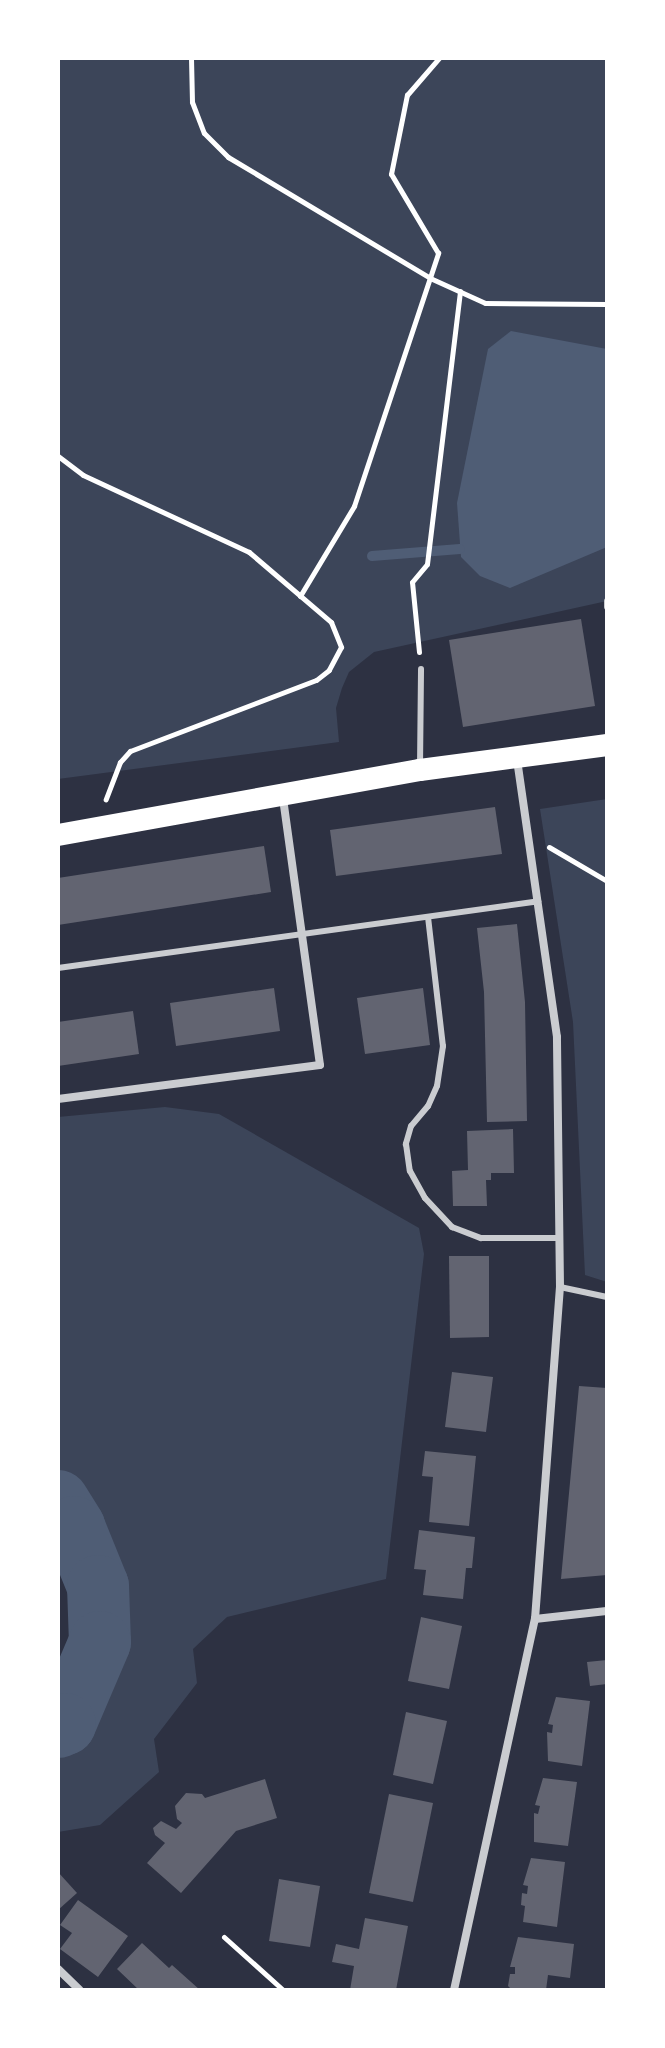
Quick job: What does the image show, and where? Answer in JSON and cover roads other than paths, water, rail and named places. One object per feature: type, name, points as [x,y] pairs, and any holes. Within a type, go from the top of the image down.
[{"type":"highway","points":[[58,835],[420,770],[607,745]]},
{"type":"street","points":[[454,1990],[535,1619],[560,1287],[557,1037],[516,758]]},
{"type":"street","points":[[58,1099],[320,1065],[283,797]]},
{"type":"street","points":[[535,1619],[607,1611]]},
{"type":"street","points":[[58,1969],[80,1990]]},
{"type":"lane","points":[[607,601],[607,607]]},
{"type":"lane","points":[[420,770],[421,669]]},
{"type":"lane","points":[[58,968],[538,901]]},
{"type":"lane","points":[[428,917],[442,1056],[437,1086],[428,1106],[411,1126],[406,1144],[410,1171],[425,1198],[452,1227],[481,1238],[560,1238]]},
{"type":"lane","points":[[560,1287],[607,1297]]},
{"type":"waterway","points":[[372,556],[460,549]]},
{"type":"waterway","points":[[58,1501],[74,1527],[98,1586],[100,1642],[65,1724],[58,1727]]}]
